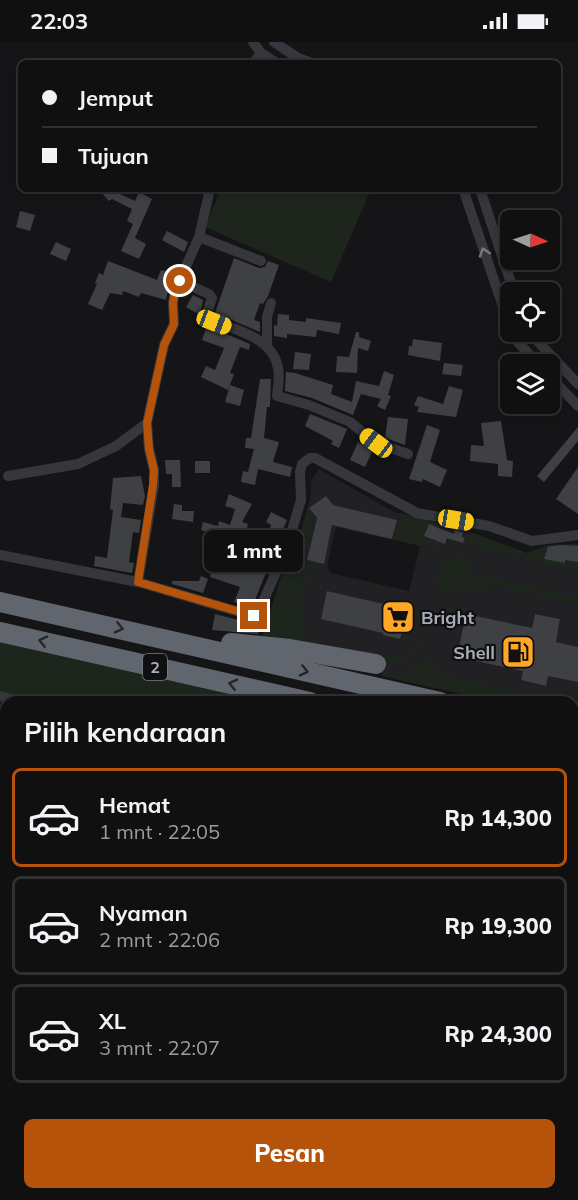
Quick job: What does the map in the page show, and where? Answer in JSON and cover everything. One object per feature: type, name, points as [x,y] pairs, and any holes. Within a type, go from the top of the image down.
[{"type":"highway","name":"2","points":[[0,602],[414,696]]},
{"type":"highway","name":"2","points":[[0,632],[283,696]]},
{"type":"highway","points":[[145,634],[290,649],[376,664]]},
{"type":"street","points":[[253,42],[261,53],[272,60]]},
{"type":"street","points":[[274,42],[304,60]]},
{"type":"street","points":[[255,60],[261,53]]},
{"type":"street","points":[[138,582],[154,470],[149,449],[147,423],[164,345],[174,324],[175,291],[199,237],[206,192]]},
{"type":"street","points":[[464,192],[500,298]]},
{"type":"street","points":[[481,192],[511,282]]},
{"type":"street","points":[[476,227],[491,222]]},
{"type":"street","points":[[199,237],[261,261]]},
{"type":"street","points":[[180,281],[209,294],[212,298],[207,313],[209,319],[250,335],[267,347],[279,369],[278,396],[309,405],[350,422],[376,443],[408,454]]},
{"type":"street","points":[[267,347],[267,317],[271,303]]},
{"type":"street","points":[[518,342],[529,354]]},
{"type":"street","points":[[538,342],[578,384]]},
{"type":"street","points":[[560,387],[578,406]]},
{"type":"street","points":[[8,476],[78,464],[116,446],[147,423]]},
{"type":"street","points":[[0,555],[138,582],[254,616],[262,604],[287,547],[301,500],[302,464],[310,458],[315,458],[417,513],[489,526],[532,541],[578,535]]},
{"type":"shaded area","points":[[220,192],[370,192],[331,282],[205,227]]},
{"type":"shaded area","points":[[319,469],[394,512],[468,531],[527,553],[549,545],[578,544],[578,647],[556,642],[560,619],[535,614],[521,680],[546,686],[548,676],[578,682],[578,696],[470,696],[382,676],[382,664],[261,641],[283,571],[293,557],[311,496],[311,481]],"holes":[[[326,496],[333,505],[396,520],[393,538],[332,525],[324,564],[307,560],[317,518],[309,508]],[[336,527],[420,546],[409,591],[330,573],[327,565]],[[327,591],[387,605],[381,632]]]},
{"type":"shaded area","points":[[307,512],[313,520],[304,563],[321,566],[312,574],[304,591],[306,641],[383,657],[408,652],[422,637],[424,640],[413,656],[402,661],[382,664],[261,641],[283,571],[293,557]]},
{"type":"shaded area","points":[[400,513],[428,520],[422,537],[441,544],[435,549],[395,540]]},
{"type":"shaded area","points":[[468,531],[527,553],[549,545],[578,544],[571,545],[568,560],[578,562],[578,572],[465,544]]},
{"type":"shaded area","points":[[457,555],[466,556],[469,562],[467,571],[578,598],[578,604],[490,585],[488,589],[465,589],[454,595],[445,593],[439,589],[436,578],[443,565]]},
{"type":"shaded area","points":[[0,632],[255,696],[0,696]]},
{"type":"shaded area","points":[[431,654],[441,674],[538,696],[470,696],[382,676],[408,670]]},
{"type":"building","points":[[101,192],[117,192],[135,201],[139,192],[152,199],[135,238],[146,244],[139,259],[121,251],[133,224],[127,221],[132,209],[112,199],[109,201]]},
{"type":"building","points":[[20,211],[35,215],[30,231],[16,227]]},
{"type":"building","points":[[167,231],[188,242],[184,252],[162,240]]},
{"type":"building","points":[[56,242],[71,249],[66,261],[50,254]]},
{"type":"building","points":[[234,258],[259,268],[265,267],[268,261],[279,265],[268,296],[263,304],[260,303],[254,320],[260,322],[260,332],[215,313]]},
{"type":"building","points":[[108,261],[157,280],[161,270],[171,273],[165,289],[168,290],[166,300],[141,293],[139,297],[123,291],[122,295],[110,293],[102,310],[88,304],[99,273],[103,275]]},
{"type":"building","points":[[193,295],[203,300],[200,315],[186,307]]},
{"type":"building","points":[[278,314],[289,315],[289,320],[306,322],[306,318],[341,323],[339,334],[317,330],[316,337],[287,334],[287,338],[274,336],[274,325],[277,326]]},
{"type":"building","points":[[207,326],[250,344],[249,350],[240,347],[230,373],[234,374],[228,390],[201,377],[206,366],[215,370],[224,348],[202,340]]},
{"type":"building","points":[[356,332],[359,332],[359,337],[371,341],[368,351],[358,348],[357,373],[336,372],[337,356],[349,357]]},
{"type":"building","points":[[413,339],[442,343],[440,361],[408,355]]},
{"type":"building","points":[[295,352],[311,354],[309,370],[293,369]]},
{"type":"building","points":[[444,363],[463,365],[461,376],[442,374]]},
{"type":"building","points":[[384,371],[394,375],[388,395],[391,396],[385,410],[377,406],[381,399],[361,394],[353,415],[312,398],[285,391],[286,372],[295,373],[333,385],[331,394],[352,402],[356,381],[379,386]]},
{"type":"building","points":[[260,379],[271,379],[270,407],[267,407],[264,438],[279,442],[273,462],[292,467],[290,477],[258,469],[255,485],[241,482],[243,471],[248,472],[254,449],[245,448],[246,438],[251,438]]},
{"type":"building","points":[[230,385],[244,390],[240,406],[225,402]]},
{"type":"building","points":[[449,386],[463,390],[456,417],[417,412],[419,407],[414,405],[418,396],[443,404]]},
{"type":"building","points":[[310,414],[347,429],[339,448],[331,444],[333,441],[305,426]]},
{"type":"building","points":[[388,417],[408,419],[405,445],[385,438]]},
{"type":"building","points":[[501,421],[507,460],[513,461],[512,477],[498,476],[498,464],[470,461],[471,445],[484,446],[481,423]]},
{"type":"building","points":[[427,425],[440,430],[430,462],[447,470],[440,487],[423,479],[422,482],[409,479]]},
{"type":"building","points":[[578,427],[578,441],[544,482],[537,476]]},
{"type":"building","points":[[358,442],[373,450],[365,467],[350,460]]},
{"type":"building","points":[[165,460],[180,460],[181,487],[172,487],[172,474],[166,474]]},
{"type":"building","points":[[195,461],[210,461],[210,473],[195,473]]},
{"type":"building","points":[[578,467],[578,514],[556,499]]},
{"type":"building","points":[[141,476],[145,496],[143,505],[123,503],[121,517],[141,520],[139,533],[133,532],[129,562],[134,563],[132,573],[94,566],[95,556],[107,558],[113,510],[110,509],[113,478]]},
{"type":"building","points":[[229,494],[252,504],[242,522],[248,524],[242,545],[224,542],[214,538],[215,535],[201,530],[203,522],[218,526],[219,521],[230,525],[235,509],[225,506]]},
{"type":"building","points":[[326,496],[333,505],[397,520],[392,539],[332,525],[324,564],[307,560],[317,518],[309,508]]},
{"type":"building","points":[[174,504],[182,505],[182,511],[194,511],[193,522],[172,519]]},
{"type":"building","points":[[271,512],[287,520],[272,554],[261,549],[271,525],[266,522]]},
{"type":"building","points":[[429,524],[454,534],[455,530],[463,532],[462,537],[465,538],[463,543],[447,538],[445,544],[424,536]]},
{"type":"building","points":[[578,546],[578,562],[565,560],[565,563],[544,559],[548,547]]},
{"type":"building","points":[[250,559],[262,563],[259,569],[267,570],[250,607],[234,602],[240,587],[210,577],[214,563],[244,573]]},
{"type":"building","points":[[201,576],[208,579],[203,593],[172,584],[172,581],[199,581]]},
{"type":"building","points":[[327,591],[410,610],[407,625],[404,624],[400,639],[321,619]]},
{"type":"building","points":[[215,614],[251,623],[260,622],[258,634],[212,630]]},
{"type":"building","name":"Shell","points":[[466,614],[532,628],[535,614],[560,619],[556,642],[578,647],[578,682],[548,676],[546,686],[521,680],[523,671],[457,657]]},
{"type":"place","name":"Bright","points":[[398,617]]},
{"type":"place","name":"Shell","points":[[518,652]]},
{"type":"route","points":[[180,281],[173,303],[174,324],[164,345],[147,423],[149,449],[154,470],[150,517],[138,582],[254,616]]}]
